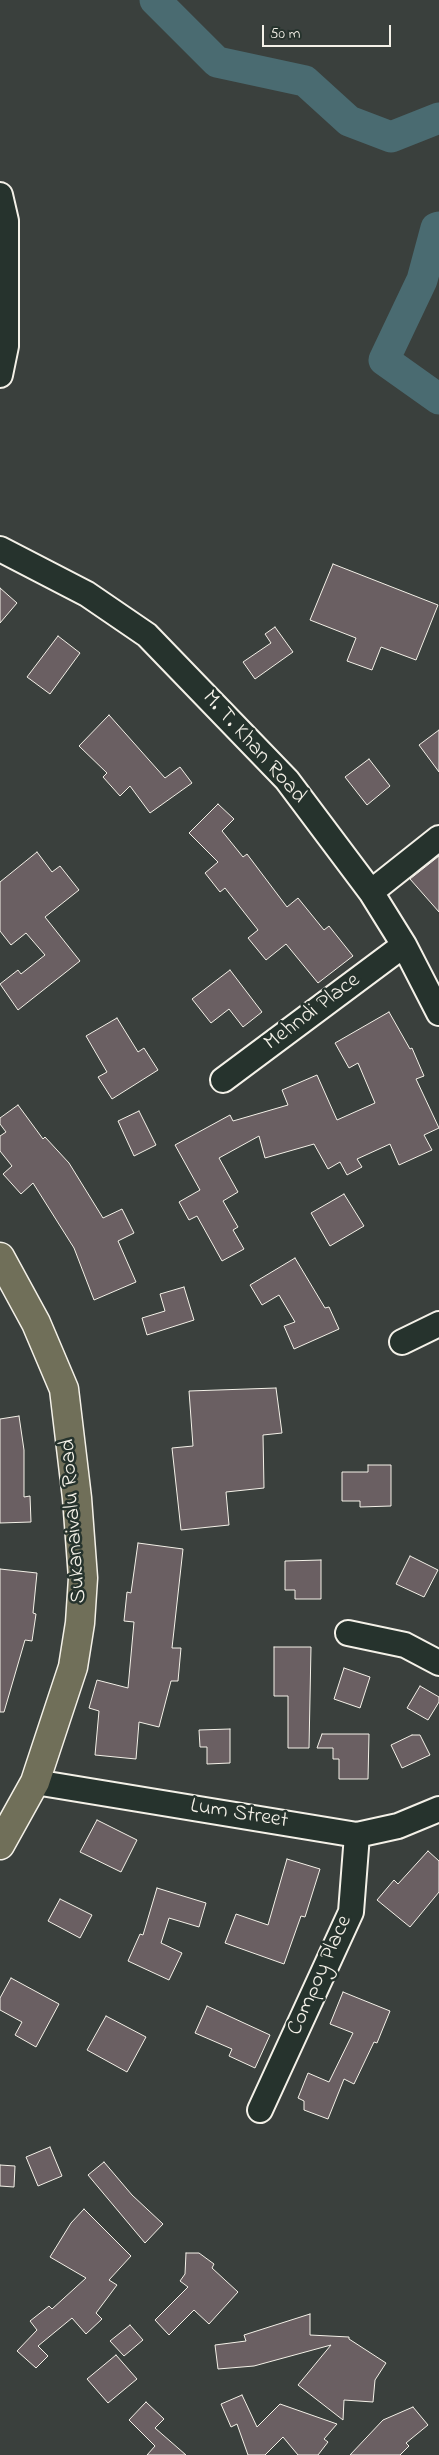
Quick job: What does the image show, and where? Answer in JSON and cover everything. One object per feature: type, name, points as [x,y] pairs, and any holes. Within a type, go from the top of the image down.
[{"type":"main road","name":"Sukanaivalu Road","points":[[0,1257],[36,1323],[64,1389],[77,1498],[82,1569],[80,1623],[73,1667],[35,1782],[0,1845]]},
{"type":"street","points":[[0,195],[6,221],[6,346],[0,375]]},
{"type":"street","name":"M. T. Khan Road","points":[[0,550],[87,594],[147,635],[287,780],[371,892],[404,945],[439,1013]]},
{"type":"street","points":[[371,892],[439,838]]},
{"type":"street","name":"Mehndi Place","points":[[222,1080],[404,945]]},
{"type":"street","points":[[402,1342],[439,1324]]},
{"type":"street","points":[[348,1633],[405,1645],[439,1663]]},
{"type":"street","name":"Lum Street","points":[[35,1782],[357,1835],[398,1826],[439,1809]]},
{"type":"street","name":"Compoy Place","points":[[260,2110],[351,1912],[357,1835]]},
{"type":"building","points":[[333,564],[438,605],[416,660],[381,647],[372,670],[347,661],[356,638],[310,620]]},
{"type":"building","points":[[0,588],[17,603],[0,623]]},
{"type":"building","points":[[275,627],[293,652],[255,679],[243,662],[271,643],[265,634]]},
{"type":"building","points":[[58,636],[80,653],[50,694],[27,677]]},
{"type":"building","points":[[109,715],[165,778],[180,767],[192,783],[150,813],[130,786],[120,796],[103,777],[107,773],[79,746]]},
{"type":"building","points":[[439,730],[439,772],[419,745]]},
{"type":"building","points":[[369,759],[390,786],[367,805],[345,777]]},
{"type":"building","points":[[218,804],[234,819],[222,831],[243,857],[247,854],[287,907],[298,898],[324,930],[329,926],[353,956],[318,983],[286,944],[266,960],[248,938],[258,930],[225,888],[220,892],[205,873],[218,862],[189,833]]},
{"type":"building","points":[[37,852],[52,872],[60,866],[79,890],[45,917],[80,961],[18,1010],[0,984],[18,970],[21,974],[45,955],[26,933],[11,945],[0,931],[0,882]]},
{"type":"building","points":[[439,856],[439,912],[410,879]]},
{"type":"building","points":[[230,970],[262,1012],[243,1027],[229,1009],[211,1023],[192,999]]},
{"type":"building","points":[[389,1012],[410,1049],[412,1048],[424,1076],[416,1079],[439,1128],[424,1135],[432,1150],[399,1165],[390,1144],[357,1159],[362,1167],[347,1175],[340,1162],[328,1169],[314,1144],[265,1158],[259,1136],[219,1158],[238,1192],[223,1201],[238,1227],[233,1230],[244,1249],[222,1261],[197,1216],[189,1220],[179,1202],[200,1190],[175,1145],[230,1115],[233,1121],[288,1105],[282,1090],[317,1075],[337,1120],[375,1103],[358,1063],[349,1068],[335,1043]]},
{"type":"building","points":[[117,1018],[138,1052],[144,1048],[158,1070],[112,1099],[98,1077],[107,1072],[86,1036]]},
{"type":"building","points":[[18,1105],[43,1139],[45,1137],[69,1163],[103,1218],[122,1209],[134,1233],[118,1241],[136,1282],[94,1300],[74,1248],[33,1183],[21,1194],[3,1174],[12,1166],[0,1151],[0,1136],[6,1132],[0,1124],[0,1118]]},
{"type":"building","points":[[139,1111],[156,1145],[134,1156],[118,1121]]},
{"type":"building","points":[[344,1194],[364,1226],[330,1246],[311,1213]]},
{"type":"building","points":[[295,1258],[325,1308],[329,1307],[339,1329],[294,1349],[284,1326],[295,1322],[279,1295],[262,1305],[250,1285]]},
{"type":"building","points":[[184,1287],[194,1320],[147,1335],[142,1318],[165,1311],[160,1294]]},
{"type":"building","points":[[276,1388],[282,1433],[263,1435],[264,1488],[226,1492],[229,1525],[181,1530],[172,1448],[193,1446],[189,1391]]},
{"type":"building","points":[[19,1416],[24,1450],[24,1497],[30,1496],[31,1522],[0,1523],[0,1419]]},
{"type":"building","points":[[368,1465],[391,1465],[391,1506],[360,1507],[360,1501],[342,1501],[342,1472],[368,1472]]},
{"type":"building","points":[[138,1543],[183,1549],[172,1648],[181,1648],[178,1681],[171,1681],[159,1727],[139,1722],[136,1759],[95,1755],[99,1711],[89,1708],[97,1680],[128,1688],[134,1622],[124,1621],[127,1592],[131,1593]]},
{"type":"building","points":[[410,1556],[438,1570],[424,1597],[396,1584]]},
{"type":"building","points":[[321,1560],[321,1599],[295,1599],[295,1590],[285,1590],[285,1561]]},
{"type":"building","points":[[0,1569],[37,1573],[33,1613],[36,1614],[32,1641],[25,1640],[4,1712],[0,1712]]},
{"type":"building","points":[[274,1647],[311,1647],[309,1748],[288,1748],[288,1696],[274,1696]]},
{"type":"building","points":[[344,1668],[370,1677],[360,1708],[334,1699]]},
{"type":"building","points":[[420,1686],[439,1697],[439,1702],[428,1720],[407,1708]]},
{"type":"building","points":[[230,1729],[230,1763],[207,1764],[207,1747],[200,1747],[199,1730]]},
{"type":"building","points":[[322,1734],[369,1734],[368,1779],[339,1779],[339,1759],[333,1759],[333,1748],[317,1748]]},
{"type":"building","points":[[412,1735],[420,1735],[430,1755],[402,1768],[391,1745]]},
{"type":"building","points":[[97,1820],[137,1840],[121,1872],[80,1852]]},
{"type":"building","points":[[428,1851],[439,1861],[439,1892],[410,1927],[377,1900],[394,1880],[398,1884]]},
{"type":"building","points":[[287,1859],[320,1869],[305,1917],[301,1916],[284,1964],[225,1943],[236,1914],[268,1925]]},
{"type":"building","points":[[157,1888],[206,1903],[199,1927],[169,1918],[161,1943],[182,1953],[169,1980],[128,1961],[140,1934],[143,1935]]},
{"type":"building","points":[[60,1899],[92,1915],[80,1938],[48,1921]]},
{"type":"building","points":[[11,1978],[59,2004],[36,2047],[15,2035],[22,2022],[0,2010],[0,1998]]},
{"type":"building","points":[[343,1992],[390,2011],[377,2043],[374,2042],[354,2084],[344,2079],[328,2119],[304,2110],[304,2101],[298,2098],[308,2073],[329,2082],[353,2033],[330,2024]]},
{"type":"building","points":[[207,2006],[270,2035],[255,2068],[229,2056],[232,2049],[195,2033]]},
{"type":"building","points":[[106,2016],[146,2037],[127,2072],[87,2050]]},
{"type":"building","points":[[50,2147],[62,2176],[38,2186],[26,2157]]},
{"type":"building","points":[[104,2162],[132,2195],[163,2224],[145,2243],[88,2175]]},
{"type":"building","points":[[0,2165],[15,2166],[14,2187],[0,2186]]},
{"type":"building","points":[[84,2209],[131,2256],[109,2280],[117,2285],[96,2313],[102,2319],[86,2334],[72,2318],[38,2346],[48,2356],[36,2368],[17,2351],[37,2330],[30,2321],[49,2306],[52,2309],[86,2278],[50,2257],[71,2223]]},
{"type":"building","points":[[186,2253],[199,2253],[214,2264],[212,2268],[238,2292],[209,2324],[194,2310],[169,2335],[155,2320],[188,2287],[180,2281],[185,2274]]},
{"type":"building","points":[[310,2314],[310,2335],[349,2337],[349,2339],[386,2363],[375,2380],[373,2402],[344,2400],[343,2420],[298,2385],[331,2345],[254,2366],[218,2369],[215,2345],[246,2341],[244,2335]]},
{"type":"building","points":[[130,2325],[143,2340],[124,2356],[110,2341]]},
{"type":"building","points":[[116,2355],[137,2379],[108,2403],[87,2379]]},
{"type":"building","points":[[242,2395],[257,2427],[280,2404],[337,2424],[324,2439],[328,2442],[318,2455],[298,2455],[283,2437],[265,2455],[248,2455],[237,2424],[231,2427],[221,2404]]},
{"type":"building","points":[[146,2402],[164,2419],[155,2428],[186,2455],[147,2455],[155,2446],[129,2420]]},
{"type":"building","points":[[413,2407],[428,2425],[406,2443],[409,2446],[400,2455],[350,2455],[383,2420]]},
{"type":"waterway","points":[[155,0],[217,62],[305,81],[349,121],[391,137],[439,118]]},
{"type":"waterway","points":[[439,227],[436,228],[422,280],[384,360],[439,399]]}]
